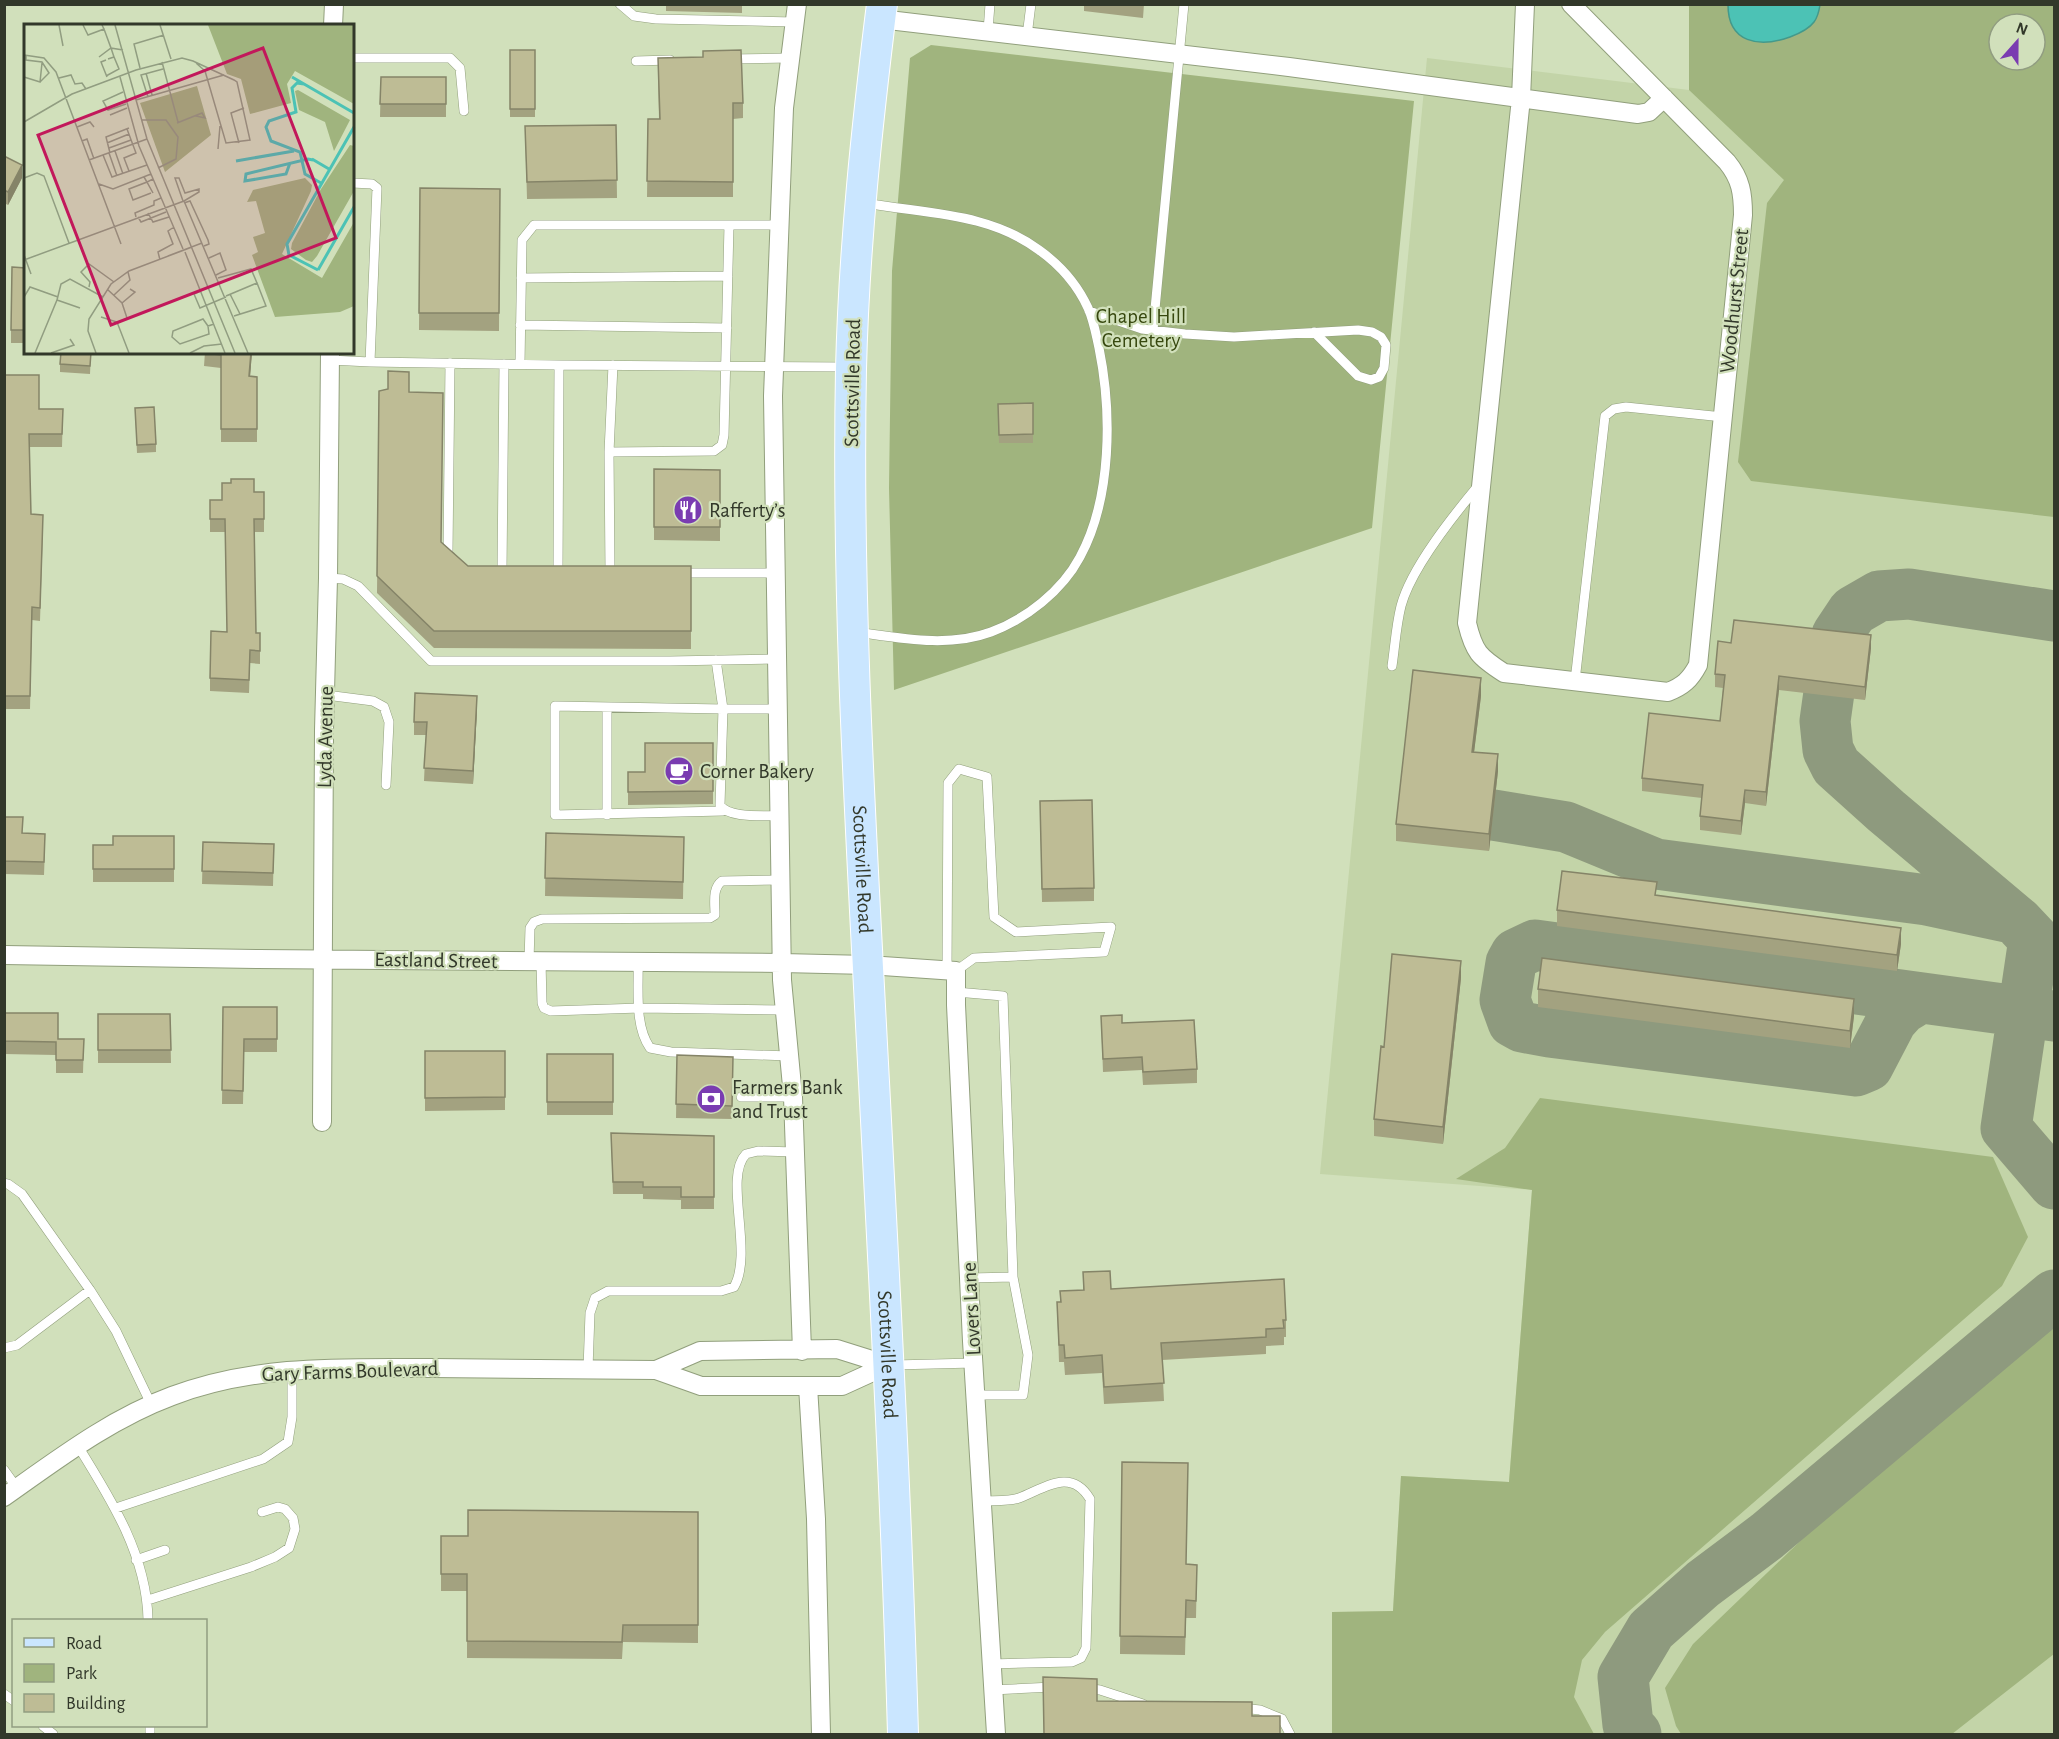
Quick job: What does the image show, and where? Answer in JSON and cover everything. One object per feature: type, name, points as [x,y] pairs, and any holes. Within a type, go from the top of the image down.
[{"type":"main road","name":"Scottsville Road","points":[[881,12],[860,202],[851,367],[850,511],[853,631],[903,1734]]},
{"type":"street","points":[[333,24],[334,4]]},
{"type":"street","points":[[1525,4],[1521,98],[1467,623],[1473,646],[1485,661],[1504,673],[1575,681]]},
{"type":"street","name":"Woodhurst Street","points":[[1571,4],[1727,162],[1738,178],[1743,196],[1743,215],[1698,665],[1691,678],[1682,686],[1668,692],[1575,681]]},
{"type":"street","points":[[881,12],[988,32],[1179,54],[1638,114],[1649,112],[1664,98]]},
{"type":"street","points":[[795,13],[789,58],[778,225],[773,367],[782,963],[784,1010],[793,1097],[802,1351]]},
{"type":"street","name":"Lyda Avenue","points":[[322,1122],[330,356]]},
{"type":"street","name":"Eastland Street","points":[[4,954],[868,965]]},
{"type":"street","points":[[868,965],[951,971]]},
{"type":"street","name":"Lovers Lane","points":[[951,971],[956,992],[981,1501],[996,1734]]},
{"type":"street","name":"Gary Farms Boulevard","points":[[656,1370],[700,1351],[837,1349],[888,1365]]},
{"type":"street","name":"Gary Farms Boulevard","points":[[11,1492],[124,1417],[194,1388],[231,1378],[292,1370],[338,1368],[588,1369],[656,1370],[701,1386],[842,1386],[888,1365]]},
{"type":"street","points":[[808,1386],[816,1519],[821,1734]]},
{"type":"lane","points":[[620,4],[634,16],[656,19],[795,13]]},
{"type":"lane","points":[[988,32],[990,4]]},
{"type":"lane","points":[[1028,36],[1031,4]]},
{"type":"lane","points":[[1153,330],[1184,4]]},
{"type":"lane","points":[[354,58],[450,58],[460,68],[464,111]]},
{"type":"lane","points":[[718,60],[789,58]]},
{"type":"lane","points":[[636,61],[683,60]]},
{"type":"lane","points":[[354,183],[372,184],[376,188],[370,362]]},
{"type":"lane","points":[[853,631],[926,640],[954,640],[991,632],[1042,602],[1069,574],[1080,558],[1094,523],[1102,486],[1106,450],[1103,377],[1089,311],[1075,284],[1064,272],[1039,250],[1012,233],[965,217],[860,202]]},
{"type":"lane","points":[[520,364],[522,240],[534,225],[778,225]]},
{"type":"lane","points":[[609,452],[714,451],[722,446],[729,225]]},
{"type":"lane","points":[[521,278],[728,276]]},
{"type":"lane","points":[[1089,311],[1142,329],[1234,337],[1314,332],[1358,330],[1372,332],[1381,337],[1386,345],[1384,368],[1379,377],[1371,380],[1358,376],[1314,332]]},
{"type":"lane","points":[[520,325],[727,328]]},
{"type":"lane","points":[[330,356],[370,362],[851,367]]},
{"type":"lane","points":[[450,363],[448,553],[458,565]]},
{"type":"lane","points":[[502,571],[504,364]]},
{"type":"lane","points":[[559,365],[553,571],[568,571]]},
{"type":"lane","points":[[610,572],[609,452],[612,365]]},
{"type":"lane","points":[[1575,681],[1605,416],[1614,409],[1626,407],[1723,417]]},
{"type":"lane","points":[[1392,666],[1402,604],[1412,579],[1451,518],[1482,482]]},
{"type":"lane","points":[[599,572],[621,572]]},
{"type":"lane","points":[[669,572],[775,573]]},
{"type":"lane","points":[[328,578],[343,579],[358,586],[431,661],[777,659]]},
{"type":"lane","points":[[716,660],[723,709],[720,805],[723,811]]},
{"type":"lane","points":[[326,695],[373,700],[384,707],[389,722],[386,785]]},
{"type":"lane","points":[[778,709],[555,706],[555,814],[607,815],[723,811],[732,814],[780,816]]},
{"type":"lane","points":[[607,707],[607,815]]},
{"type":"lane","points":[[959,769],[987,777],[994,917],[1016,932],[1111,927],[1104,952],[974,958],[951,971],[948,783],[959,769]]},
{"type":"lane","points":[[781,880],[722,881],[715,890],[715,915],[710,918],[542,920],[534,922],[530,928],[542,1004],[550,1011],[640,1008],[784,1010]]},
{"type":"lane","points":[[639,962],[643,1037],[651,1048],[671,1052],[789,1056]]},
{"type":"lane","points":[[956,992],[1003,996],[1013,1277],[1028,1355],[1023,1395],[976,1395]]},
{"type":"lane","points":[[741,1097],[793,1097]]},
{"type":"lane","points":[[588,1369],[590,1313],[595,1298],[608,1291],[721,1291],[734,1287],[740,1277],[742,1261],[737,1169],[746,1154],[758,1151],[795,1152]]},
{"type":"lane","points":[[4,1184],[8,1184],[22,1194],[90,1290],[116,1331],[151,1404]]},
{"type":"lane","points":[[970,1278],[1013,1277]]},
{"type":"lane","points":[[4,1348],[17,1346],[90,1290]]},
{"type":"lane","points":[[888,1365],[974,1363]]},
{"type":"lane","points":[[116,1508],[262,1459],[288,1442],[292,1417],[292,1370]]},
{"type":"lane","points":[[78,1446],[116,1508],[136,1560],[148,1600],[148,1619]]},
{"type":"lane","points":[[4,1470],[11,1492]]},
{"type":"lane","points":[[981,1501],[1017,1498],[1056,1482],[1072,1483],[1084,1488],[1090,1499],[1086,1648],[1081,1658],[1072,1662],[990,1664]]},
{"type":"lane","points":[[148,1600],[251,1567],[289,1548],[296,1529],[293,1518],[285,1509],[279,1507],[262,1512]]},
{"type":"lane","points":[[136,1560],[165,1550]]},
{"type":"lane","points":[[992,1690],[1060,1687]]},
{"type":"lane","points":[[1077,1688],[1100,1690],[1148,1706]]},
{"type":"lane","points":[[1232,1708],[1260,1710],[1273,1714],[1282,1719],[1290,1734]]},
{"type":"shaded area","points":[[1427,58],[1689,90],[2054,124],[2054,1734],[1332,1734],[1332,1612],[1393,1611],[1401,1476],[1509,1482],[1532,1190],[1320,1174]]},
{"type":"green space","points":[[1689,5],[2054,5],[2054,517],[1751,481],[1738,462],[1767,203],[1784,180],[1689,90]]},
{"type":"green space","name":"Chapel Hill Cemetery","points":[[931,45],[1414,101],[1372,528],[894,690],[889,488],[892,271],[910,58]]},
{"type":"green space","points":[[1540,1098],[1993,1157],[2028,1237],[2002,1286],[1605,1632],[1582,1660],[1574,1697],[1594,1734],[1332,1734],[1332,1612],[1393,1611],[1401,1476],[1509,1482],[1532,1190],[1456,1179],[1505,1148]]},
{"type":"green space","points":[[2054,1321],[2054,1654],[1952,1734],[1681,1734],[1676,1726],[1665,1688],[1693,1644],[1893,1452]]},
{"type":"water","points":[[1728,4],[1820,5],[1812,25],[1800,33],[1778,40],[1757,42],[1739,35],[1733,28],[1729,18]]},
{"type":"building","points":[[510,50],[535,50],[535,109],[510,109]]},
{"type":"building","points":[[741,50],[743,103],[733,103],[733,182],[647,181],[648,119],[660,119],[658,58],[703,57],[703,51]]},
{"type":"building","points":[[381,77],[446,77],[446,104],[380,104]]},
{"type":"building","points":[[616,125],[617,180],[527,182],[525,126]]},
{"type":"building","points":[[4,156],[22,165],[8,192],[4,190]]},
{"type":"building","points":[[420,188],[500,189],[499,313],[419,313]]},
{"type":"building","points":[[12,267],[24,268],[24,330],[11,330]]},
{"type":"building","points":[[61,354],[91,354],[90,366],[60,364]]},
{"type":"building","points":[[212,354],[251,354],[249,376],[257,377],[257,429],[221,429],[221,355]]},
{"type":"building","points":[[388,371],[409,372],[409,392],[443,393],[441,542],[468,566],[691,566],[691,631],[434,631],[377,576],[379,391],[388,389]]},
{"type":"building","points":[[4,375],[39,375],[39,409],[63,409],[62,434],[29,434],[31,514],[43,515],[40,608],[32,607],[30,696],[4,696]]},
{"type":"building","points":[[1033,403],[1033,434],[999,435],[998,404]]},
{"type":"building","points":[[154,407],[156,444],[137,445],[135,408]]},
{"type":"building","points":[[654,469],[720,470],[720,527],[654,527]]},
{"type":"building","points":[[231,479],[254,479],[254,492],[264,492],[264,519],[254,519],[256,633],[260,633],[260,651],[250,650],[249,680],[210,678],[211,631],[227,632],[225,519],[210,519],[210,500],[222,500],[222,483],[231,483]]},
{"type":"building","points":[[1734,620],[1871,635],[1865,687],[1779,676],[1766,792],[1745,790],[1741,821],[1700,816],[1703,785],[1642,778],[1649,713],[1720,721],[1725,675],[1715,674],[1718,641],[1731,643]]},
{"type":"building","points":[[1413,670],[1481,678],[1472,752],[1498,754],[1489,834],[1396,824]]},
{"type":"building","points":[[415,693],[477,696],[473,771],[424,768],[427,722],[414,722]]},
{"type":"building","name":"Corner Bakery","points":[[645,743],[713,743],[713,791],[628,792],[628,772],[645,772]]},
{"type":"building","points":[[1092,800],[1094,888],[1042,889],[1040,801]]},
{"type":"building","points":[[4,817],[23,817],[22,833],[45,834],[44,862],[4,861]]},
{"type":"building","points":[[546,833],[684,837],[683,882],[545,878]]},
{"type":"building","points":[[113,836],[174,836],[174,869],[93,869],[93,845],[113,845]]},
{"type":"building","points":[[203,842],[274,844],[273,873],[202,871]]},
{"type":"building","points":[[1562,871],[1657,882],[1655,895],[1901,928],[1897,955],[1557,910]]},
{"type":"building","points":[[1392,954],[1461,961],[1443,1127],[1374,1119],[1381,1046],[1384,1047]]},
{"type":"building","points":[[1542,958],[1854,999],[1850,1031],[1538,989]]},
{"type":"building","points":[[223,1007],[277,1007],[277,1039],[244,1039],[243,1091],[222,1090]]},
{"type":"building","points":[[4,1013],[58,1013],[58,1039],[84,1039],[83,1060],[56,1060],[56,1042],[4,1041]]},
{"type":"building","points":[[98,1014],[170,1014],[171,1050],[98,1050]]},
{"type":"building","points":[[1122,1015],[1122,1023],[1194,1020],[1197,1069],[1143,1072],[1142,1057],[1103,1059],[1101,1016]]},
{"type":"building","points":[[425,1051],[505,1051],[505,1097],[425,1098]]},
{"type":"building","points":[[547,1054],[613,1054],[613,1102],[547,1102]]},
{"type":"building","points":[[677,1055],[733,1057],[732,1106],[676,1104]]},
{"type":"building","points":[[611,1133],[714,1136],[714,1197],[681,1197],[681,1187],[643,1187],[643,1182],[613,1182]]},
{"type":"building","points":[[1110,1271],[1111,1289],[1284,1279],[1286,1320],[1283,1320],[1284,1328],[1266,1329],[1266,1337],[1161,1343],[1164,1383],[1104,1387],[1102,1355],[1065,1358],[1064,1345],[1059,1345],[1057,1302],[1061,1302],[1060,1291],[1084,1290],[1083,1272]]},
{"type":"building","points":[[1122,1462],[1188,1463],[1186,1564],[1197,1565],[1196,1601],[1186,1600],[1185,1637],[1120,1636]]},
{"type":"building","points":[[468,1510],[698,1512],[698,1625],[623,1625],[622,1642],[467,1641],[467,1574],[441,1574],[441,1536],[468,1536]]},
{"type":"building","points":[[1043,1677],[1097,1679],[1097,1701],[1252,1702],[1252,1716],[1280,1716],[1280,1734],[1044,1734]]},
{"type":"taxiway","points":[[2054,616],[1909,594],[1879,596],[1853,611],[1837,635],[1825,721],[1828,750],[1836,766],[2018,922],[2034,939],[2006,1128],[2054,1184]]},
{"type":"taxiway","points":[[1493,815],[1566,827],[1656,864],[1927,900],[2007,917]]},
{"type":"taxiway","points":[[1920,998],[1902,1009],[1892,1020],[1868,1066],[1856,1071],[1522,1027],[1513,1022],[1505,1000],[1511,963],[1516,954],[1535,945],[2054,1016]]},
{"type":"taxiway","points":[[1636,1734],[1628,1725],[1623,1677],[1651,1630],[1703,1584],[1767,1536],[2054,1295]]},
{"type":"place","name":"Rafferty’s","points":[[688,510]]},
{"type":"place","name":"Corner Bakery","points":[[679,771]]},
{"type":"place","name":"Farmers Bank and Trust","points":[[711,1099]]}]
